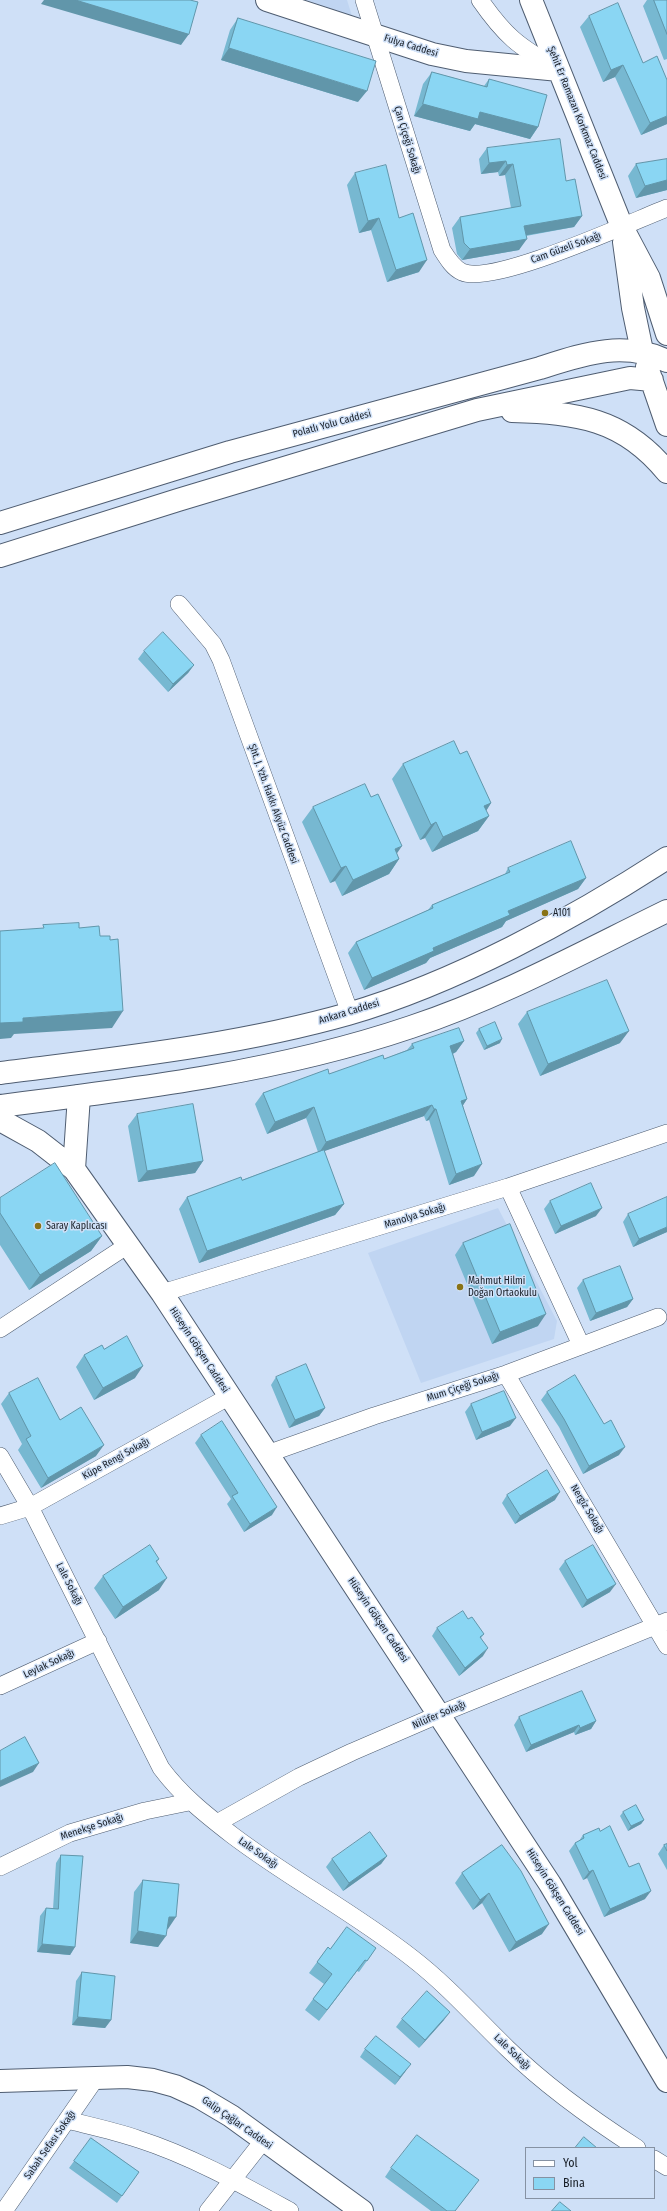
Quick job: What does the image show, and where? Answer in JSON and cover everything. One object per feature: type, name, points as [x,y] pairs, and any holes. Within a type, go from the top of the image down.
[{"type":"main road","name":"Fulya Caddesi","points":[[267,0],[432,54],[466,61],[559,70]]},
{"type":"main road","name":"Şehit Er Ramazan Korkmaz Caddesi","points":[[536,1],[559,70],[622,226],[649,278],[667,334]]},
{"type":"main road","name":"Şehit Er Ramazan Korkmaz Caddesi","points":[[622,226],[633,308],[642,351],[667,425]]},
{"type":"main road","name":"Polatlı Yolu Caddesi","points":[[0,523],[230,452],[533,370],[579,355],[613,350],[642,351],[667,360]]},
{"type":"main road","points":[[0,556],[185,498],[477,410],[630,378],[652,380]]},
{"type":"main road","points":[[477,410],[553,413],[577,416],[598,421],[636,442],[651,454],[667,472]]},
{"type":"main road","name":"Ankara Caddesi","points":[[0,1073],[134,1056],[273,1032],[350,1013],[420,988],[481,962],[598,900],[667,858]]},
{"type":"main road","points":[[0,1106],[214,1076],[272,1065],[360,1044],[461,1009],[663,916]]},
{"type":"main road","points":[[74,1169],[79,1096]]},
{"type":"main road","name":"Hüseyin Gökşen Caddesi","points":[[0,1120],[38,1141],[74,1169],[162,1293],[440,1714],[550,1884],[667,2081]]},
{"type":"main road","name":"Galip Çağlar Caddesi","points":[[0,2081],[127,2077],[153,2080],[175,2086],[206,2101],[362,2211]]},
{"type":"street","name":"Çan Çiçeği Sokağı","points":[[364,0],[442,250],[449,262],[462,272]]},
{"type":"street","points":[[480,0],[500,29],[522,49],[559,70]]},
{"type":"street","name":"Cam Güzeli Sokağı","points":[[462,272],[476,274],[531,261],[667,208]]},
{"type":"street","name":"Şht. J. Yzb. Hakkı Akyüz Caddesi","points":[[179,604],[209,638],[221,660],[350,1013]]},
{"type":"street","name":"Manolya Sokağı","points":[[162,1293],[665,1138]]},
{"type":"street","points":[[508,1187],[581,1345]]},
{"type":"street","points":[[0,1329],[128,1245]]},
{"type":"street","name":"Mum Çiçeği Sokağı","points":[[267,1454],[338,1428],[506,1374],[658,1317]]},
{"type":"street","name":"Nergiz Sokağı","points":[[506,1374],[661,1623],[667,1646]]},
{"type":"street","name":"Küpe Rengi Sokağı","points":[[0,1516],[30,1507],[230,1396]]},
{"type":"street","name":"Lale Sokağı","points":[[0,1456],[30,1507],[161,1768],[189,1802],[252,1850],[411,1957],[440,1981],[508,2050],[538,2076],[606,2128],[635,2147]]},
{"type":"street","name":"Nilüfer Sokağı","points":[[217,1823],[299,1777],[440,1714],[661,1623]]},
{"type":"street","name":"Leylak Sokağı","points":[[0,1686],[98,1641]]},
{"type":"street","name":"Menekşe Sokağı","points":[[0,1867],[70,1833],[145,1811],[189,1802]]},
{"type":"street","name":"Sabah Sefası Sokağı","points":[[4,2211],[96,2078]]},
{"type":"street","points":[[67,2120],[139,2139],[232,2179],[290,2211]]},
{"type":"street","points":[[208,2211],[232,2179],[264,2141]]},
{"type":"street","points":[[655,2160],[667,2167]]},
{"type":"shaded area","points":[[307,0],[347,0],[352,16]]},
{"type":"shaded area","name":"Mahmut Hilmi Doğan Ortaokulu","points":[[498,1208],[557,1321],[554,1339],[421,1383],[368,1253]]},
{"type":"building","points":[[76,0],[190,0],[198,2],[189,34]]},
{"type":"building","points":[[654,0],[667,0],[667,34]]},
{"type":"building","points":[[618,3],[643,63],[657,56],[667,80],[667,116],[650,123],[623,65],[611,70],[589,16]]},
{"type":"building","points":[[238,18],[376,61],[367,91],[229,48]]},
{"type":"building","points":[[432,72],[487,87],[489,79],[547,95],[538,127],[480,112],[478,119],[423,104]]},
{"type":"building","points":[[560,139],[566,181],[575,179],[582,216],[524,226],[527,239],[470,249],[464,243],[460,217],[521,206],[513,164],[507,165],[506,161],[489,163],[487,148]]},
{"type":"building","points":[[667,159],[667,180],[645,186],[636,164]]},
{"type":"building","points":[[386,165],[399,218],[413,213],[427,260],[396,270],[379,218],[368,221],[355,173]]},
{"type":"building","points":[[163,632],[194,665],[173,684],[144,651]]},
{"type":"building","points":[[454,741],[460,754],[467,751],[491,803],[484,806],[489,816],[443,837],[436,822],[431,825],[403,764]]},
{"type":"building","points":[[365,784],[371,797],[378,794],[402,846],[395,849],[399,859],[353,880],[346,866],[341,868],[313,807]]},
{"type":"building","points":[[571,841],[586,878],[508,911],[510,915],[433,948],[434,951],[372,978],[356,942],[433,908],[432,905],[510,872],[508,868]]},
{"type":"building","points":[[79,923],[79,928],[99,926],[100,936],[110,936],[110,940],[118,939],[123,1011],[23,1018],[23,1022],[0,1023],[0,931],[44,928],[43,925]]},
{"type":"building","points":[[607,980],[629,1031],[548,1064],[527,1012]]},
{"type":"building","points":[[495,1022],[502,1039],[487,1046],[479,1029]]},
{"type":"building","points":[[459,1028],[464,1041],[450,1046],[467,1099],[461,1101],[482,1164],[456,1174],[436,1109],[434,1109],[432,1105],[326,1142],[314,1107],[275,1122],[263,1093],[328,1069],[329,1074],[383,1055],[384,1059],[414,1048],[412,1044]]},
{"type":"building","points":[[193,1104],[203,1161],[147,1171],[137,1114]]},
{"type":"building","points":[[324,1150],[344,1204],[207,1251],[187,1197],[241,1177],[242,1180]]},
{"type":"building","name":"Saray Kaplıcası","points":[[55,1163],[102,1236],[40,1275],[0,1213],[0,1198]]},
{"type":"building","points":[[591,1183],[602,1208],[561,1226],[550,1201]]},
{"type":"building","points":[[667,1197],[667,1227],[639,1239],[628,1214]]},
{"type":"building","points":[[510,1224],[546,1314],[500,1332],[463,1243]]},
{"type":"building","points":[[620,1266],[633,1299],[596,1313],[583,1280]]},
{"type":"building","points":[[127,1336],[143,1366],[103,1388],[84,1355],[102,1345],[104,1349]]},
{"type":"building","points":[[306,1364],[325,1408],[295,1420],[276,1377]]},
{"type":"building","points":[[575,1375],[604,1424],[611,1420],[625,1447],[589,1466],[564,1419],[547,1392]]},
{"type":"building","points":[[38,1378],[60,1420],[81,1407],[104,1445],[48,1478],[26,1439],[31,1436],[9,1393]]},
{"type":"building","points":[[504,1391],[516,1418],[482,1432],[471,1404]]},
{"type":"building","points":[[222,1421],[277,1507],[250,1524],[232,1496],[238,1493],[201,1435]]},
{"type":"building","points":[[547,1470],[560,1492],[520,1516],[507,1495]]},
{"type":"building","points":[[150,1545],[159,1559],[156,1561],[167,1578],[123,1607],[103,1576]]},
{"type":"building","points":[[593,1545],[616,1584],[587,1600],[565,1561]]},
{"type":"building","points":[[463,1611],[468,1619],[472,1617],[484,1634],[480,1637],[488,1648],[465,1668],[437,1628]]},
{"type":"building","points":[[582,1691],[596,1721],[580,1728],[579,1725],[531,1745],[519,1717]]},
{"type":"building","points":[[25,1737],[39,1763],[0,1781],[0,1751]]},
{"type":"building","points":[[636,1805],[644,1820],[631,1826],[623,1812]]},
{"type":"building","points":[[610,1826],[629,1867],[639,1863],[651,1891],[610,1909],[593,1870],[589,1872],[575,1843],[584,1838],[583,1835],[599,1828],[600,1831]]},
{"type":"building","points":[[370,1832],[387,1856],[349,1883],[332,1859]]},
{"type":"building","points":[[667,1844],[667,1851],[664,1845]]},
{"type":"building","points":[[502,1845],[521,1871],[549,1924],[516,1942],[489,1893],[480,1900],[462,1873]]},
{"type":"building","points":[[61,1855],[83,1856],[75,1947],[42,1944],[46,1908],[58,1909]]},
{"type":"building","points":[[143,1880],[179,1884],[176,1917],[169,1917],[166,1936],[138,1931]]},
{"type":"building","points":[[347,1927],[376,1948],[327,2010],[313,1999],[332,1974],[317,1962],[328,1947],[330,1949]]},
{"type":"building","points":[[82,1972],[115,1976],[111,2020],[78,2017]]},
{"type":"building","points":[[427,1991],[450,2012],[425,2040],[402,2019]]},
{"type":"building","points":[[376,2036],[411,2064],[400,2077],[365,2049]]},
{"type":"building","points":[[417,2135],[479,2180],[455,2211],[447,2211],[391,2168]]},
{"type":"building","points":[[584,2137],[596,2147],[576,2147]]},
{"type":"building","points":[[91,2138],[139,2172],[122,2196],[74,2161]]},
{"type":"building","points":[[560,2202],[571,2211],[552,2211]]},
{"type":"place","name":"A101","points":[[545,913]]},
{"type":"place","name":"Saray Kaplıcası","points":[[38,1226]]},
{"type":"place","name":"Mahmut Hilmi Doğan Ortaokulu","points":[[460,1287]]}]
